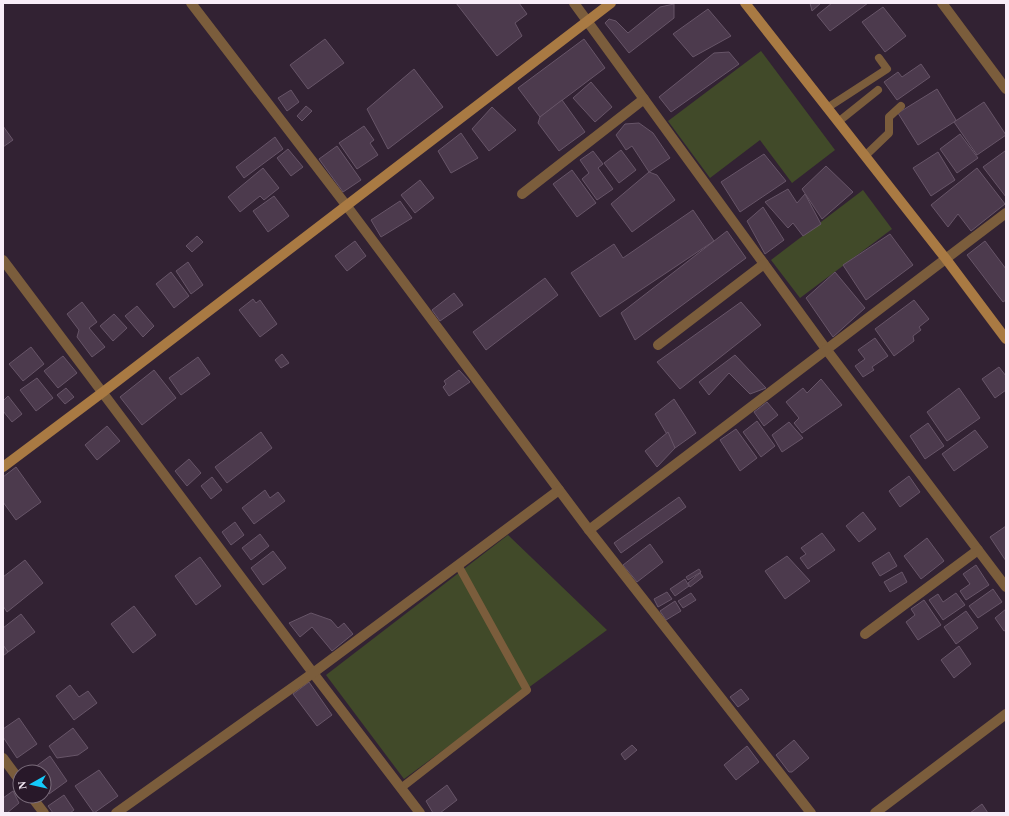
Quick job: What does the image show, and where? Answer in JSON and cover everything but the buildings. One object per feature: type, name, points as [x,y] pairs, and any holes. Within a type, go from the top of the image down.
[{"type":"street","points":[[191,3],[346,206],[589,530],[811,813]]},
{"type":"street","points":[[574,3],[826,349],[978,550],[1004,580]]},
{"type":"street","points":[[3,467],[611,3]]},
{"type":"street","points":[[746,3],[946,259],[1006,339]]},
{"type":"street","points":[[942,3],[1006,88]]},
{"type":"street","points":[[522,194],[644,99]]},
{"type":"street","points":[[589,530],[1006,213]]},
{"type":"street","points":[[3,260],[420,813]]},
{"type":"street","points":[[658,345],[764,264]]},
{"type":"street","points":[[116,813],[313,673],[559,490]]},
{"type":"street","points":[[865,634],[978,550]]},
{"type":"street","points":[[875,813],[1006,714]]},
{"type":"street","points":[[3,758],[12,770]]},
{"type":"street","points":[[38,804],[44,813]]},
{"type":"lane","points":[[828,108],[887,69],[879,58]]},
{"type":"lane","points":[[838,122],[878,90]]},
{"type":"lane","points":[[865,156],[889,133],[889,117],[901,106]]},
{"type":"lane","points":[[401,788],[527,690],[458,565]]},
{"type":"green space","points":[[761,51],[835,150],[792,183],[760,140],[710,178],[668,121]]},
{"type":"green space","points":[[863,190],[892,229],[800,298],[771,260]]},
{"type":"green space","points":[[508,535],[607,630],[404,779],[326,675]]}]
